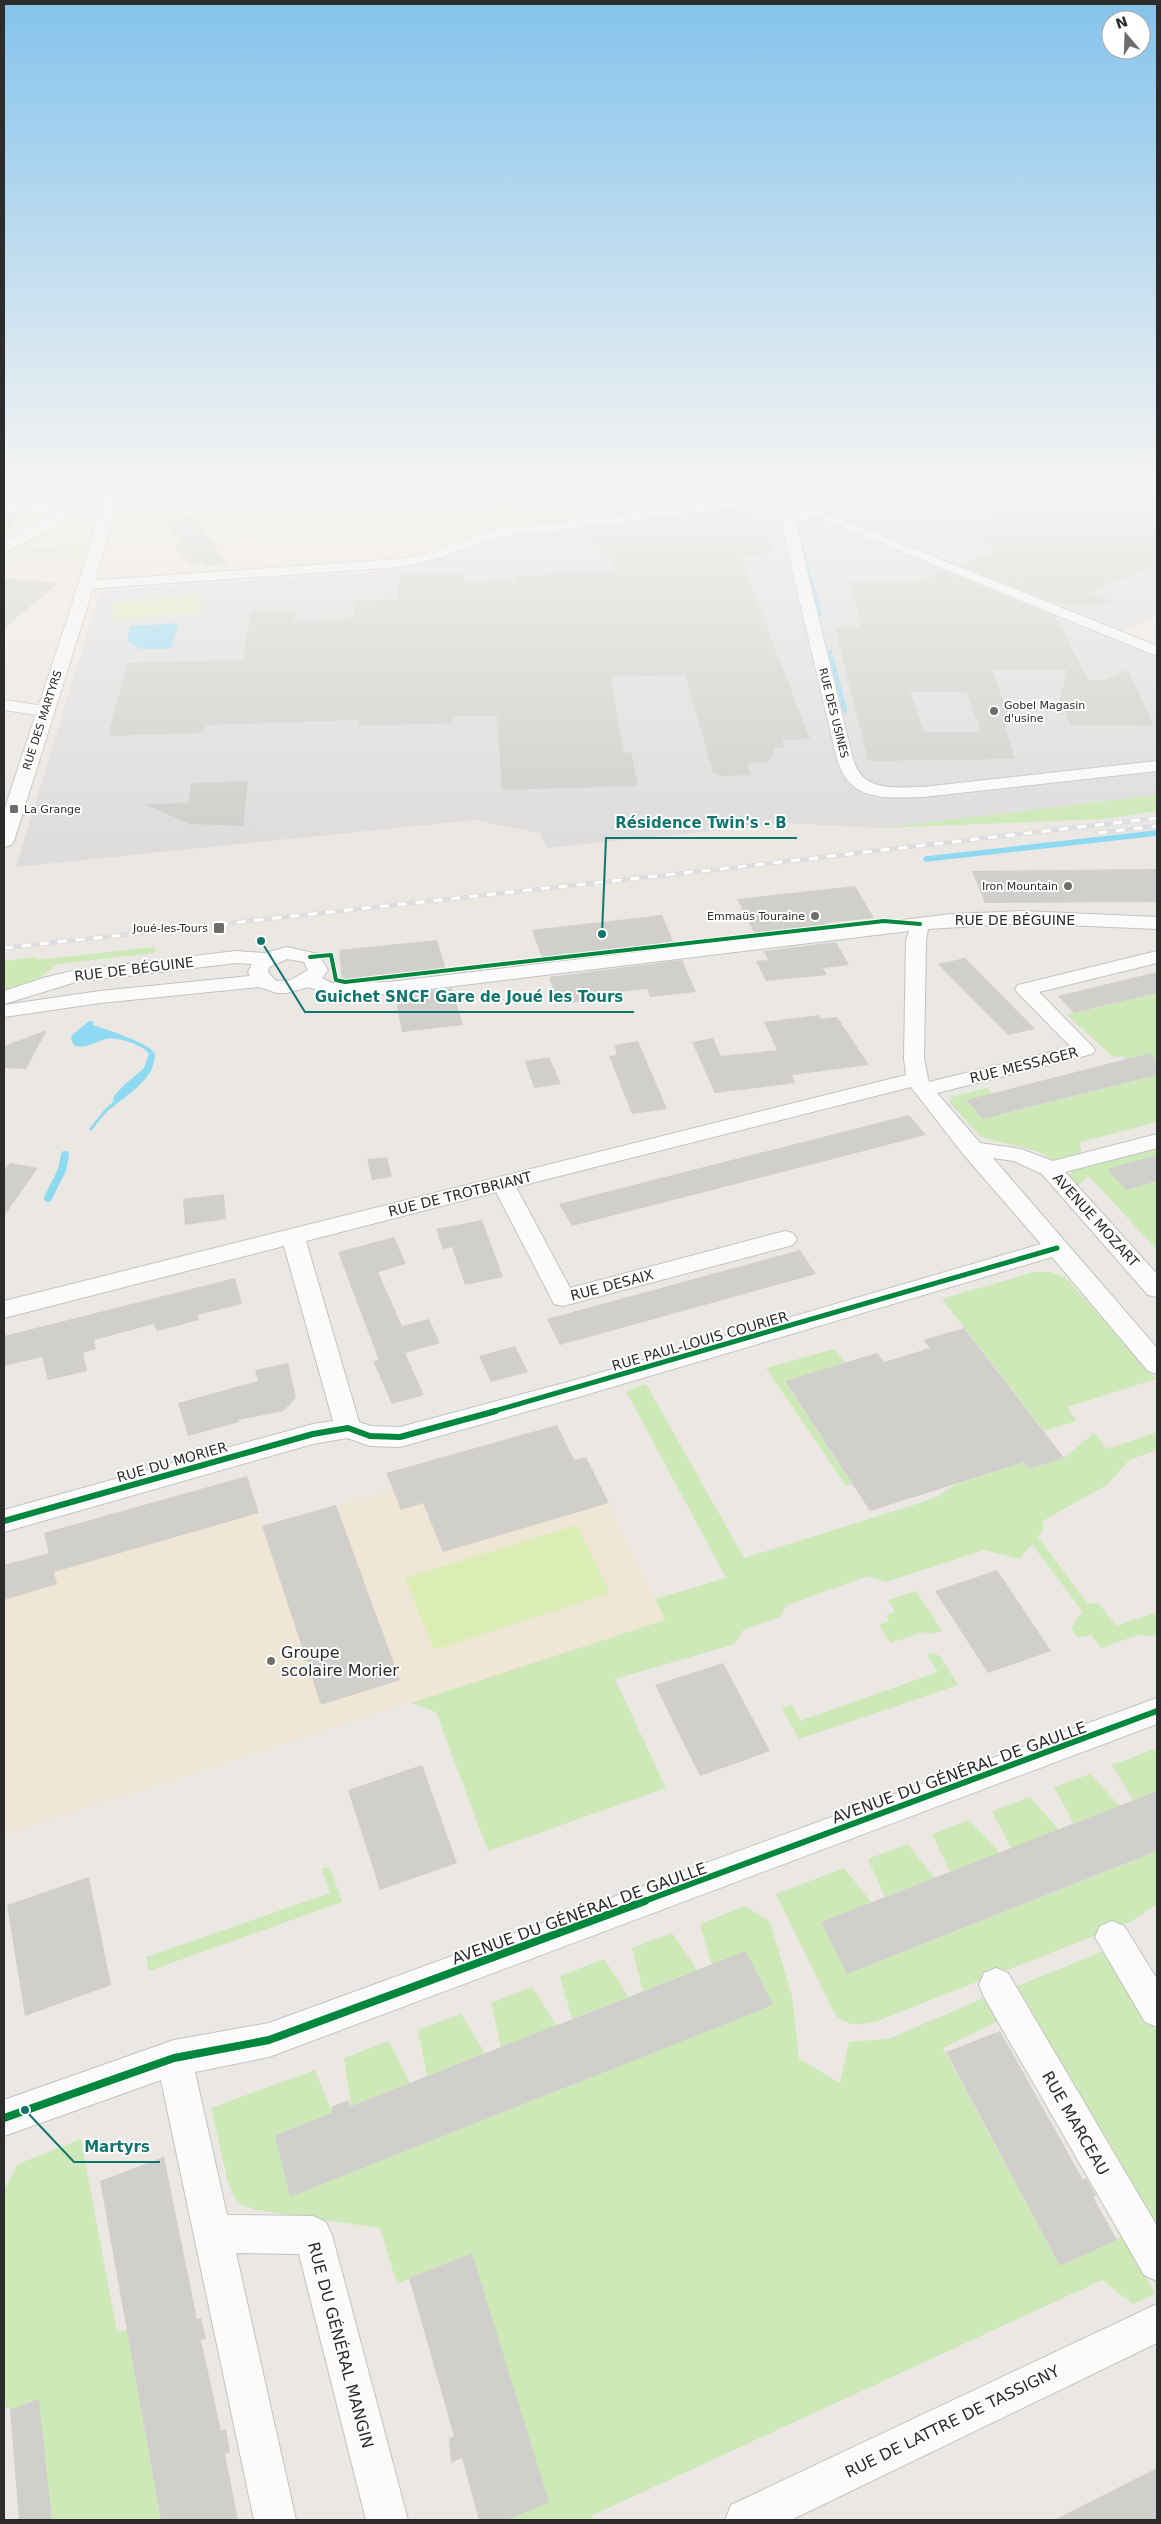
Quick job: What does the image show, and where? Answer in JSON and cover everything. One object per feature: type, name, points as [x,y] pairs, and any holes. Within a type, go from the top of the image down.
[{"type":"main road","name":"RUE DES MARTYRS","points":[[4,842],[9,809],[80,603]]},
{"type":"street","name":"RUE DES USINES","points":[[807,603],[844,759],[856,782],[867,788],[889,792],[923,792],[1157,766]]},
{"type":"street","points":[[1039,603],[1157,651]]},
{"type":"street","points":[[4,705],[44,711]]},
{"type":"street","name":"RUE DE BÉGUINE","points":[[309,980],[329,989],[389,988],[920,924],[1004,917],[1157,923]]},
{"type":"street","points":[[920,924],[916,941],[914,1058],[920,1084],[971,1149],[1157,1365]]},
{"type":"street","name":"RUE DE BÉGUINE","points":[[4,998],[50,982],[76,976],[236,957],[268,959],[287,953],[310,958],[317,964],[318,970],[309,980],[285,987],[263,981],[100,997],[4,1011]]},
{"type":"street","name":"RUE MESSAGER","points":[[920,1084],[1086,1050],[1025,989],[1157,957]]},
{"type":"street","points":[[263,981],[258,972],[259,967],[268,959]]},
{"type":"street","name":"RUE DE TROTBRIANT","points":[[4,1309],[293,1235],[920,1084]]},
{"type":"street","points":[[1050,1169],[1157,1140]]},
{"type":"street","name":"AVENUE MOZART","points":[[971,1149],[1010,1152],[1025,1156],[1050,1169],[1157,1289]]},
{"type":"street","name":"RUE DESAIX","points":[[503,1184],[563,1298],[785,1239]]},
{"type":"street","points":[[293,1235],[348,1428]]},
{"type":"street","name":"RUE PAUL-LOUIS COURIER","points":[[348,1428],[370,1436],[400,1437],[575,1389],[1057,1248]]},
{"type":"street","name":"RUE DU MORIER","points":[[4,1521],[313,1434],[348,1428]]},
{"type":"street","name":"AVENUE DU GÉNÉRAL DE GAULLE","points":[[4,2118],[174,2058],[269,2040],[1157,1711]]},
{"type":"street","points":[[1112,1937],[1157,2010]]},
{"type":"street","name":"RUE MARCEAU","points":[[996,1985],[1157,2262]]},
{"type":"street","points":[[174,2058],[275,2520]]},
{"type":"street","name":"RUE DU GÉNÉRAL MANGIN","points":[[213,2234],[313,2235],[387,2520]]},
{"type":"street","name":"RUE DE LATTRE DE TASSIGNY","points":[[746,2520],[1157,2323]]},
{"type":"shaded area","points":[[96,603],[1157,603],[1157,615],[1110,637],[1157,656],[1157,795],[880,828],[787,823],[547,848],[540,833],[474,820],[16,867]]},
{"type":"shaded area","name":"Groupe scolaire Morier","points":[[557,1425],[574,1459],[586,1457],[665,1620],[4,1835],[4,1565],[48,1553],[44,1533],[247,1476],[263,1526],[393,1489],[467,1451]]},
{"type":"green space","points":[[113,603],[201,603],[202,612],[114,620]]},
{"type":"green space","points":[[1157,795],[1157,811],[1104,819],[880,828]]},
{"type":"green space","points":[[155,947],[155,953],[57,964],[37,980],[4,990],[4,961],[37,957],[37,960]]},
{"type":"green space","points":[[1157,993],[1157,1061],[1149,1053],[1127,1059],[1123,1056],[1114,1058],[1067,1015]]},
{"type":"green space","points":[[1157,1075],[1157,1122],[1080,1142],[1082,1157],[1054,1161],[1037,1151],[981,1137],[950,1103],[951,1097],[987,1088],[992,1094],[966,1100],[983,1119]]},
{"type":"green space","points":[[1157,1146],[1157,1250],[1088,1175],[1077,1187],[1067,1176],[1074,1169]]},
{"type":"green space","points":[[1034,1272],[1050,1272],[1065,1277],[1156,1379],[1067,1407],[1077,1421],[1044,1431],[942,1299]]},
{"type":"green space","points":[[834,1349],[845,1363],[785,1382],[852,1484],[846,1486],[766,1368]]},
{"type":"green space","points":[[646,1384],[744,1558],[914,1505],[939,1496],[954,1485],[1024,1462],[1029,1469],[1064,1458],[1094,1433],[1107,1449],[1157,1432],[1157,1450],[1129,1460],[1108,1484],[1043,1521],[1043,1530],[1038,1537],[1087,1603],[1099,1604],[1116,1626],[1157,1612],[1157,1636],[1138,1635],[1101,1648],[1091,1635],[1078,1638],[1071,1628],[1082,1611],[1032,1544],[1020,1559],[984,1550],[886,1582],[868,1576],[787,1605],[780,1617],[743,1630],[735,1644],[615,1679],[666,1788],[488,1851],[436,1712],[411,1703],[665,1620],[655,1599],[726,1578],[626,1391]]},
{"type":"green space","points":[[577,1525],[610,1593],[434,1650],[405,1578]]},
{"type":"green space","points":[[916,1591],[942,1631],[933,1634],[923,1632],[891,1643],[879,1625],[889,1621],[886,1615],[895,1612],[888,1600]]},
{"type":"green space","points":[[932,1653],[940,1656],[958,1685],[799,1739],[782,1708],[792,1705],[800,1721],[938,1672],[927,1655]]},
{"type":"green space","points":[[1157,1748],[1157,1791],[1133,1800],[1112,1765]]},
{"type":"green space","points":[[1090,1774],[1120,1806],[1074,1824],[1054,1787]]},
{"type":"green space","points":[[1030,1797],[1059,1830],[1011,1848],[992,1811]]},
{"type":"green space","points":[[969,1820],[1000,1853],[950,1872],[932,1834]]},
{"type":"green space","points":[[907,1844],[935,1878],[885,1897],[868,1859]]},
{"type":"green space","points":[[1157,1851],[1157,1904],[1132,1921],[880,2020],[862,2024],[852,2024],[836,2016],[776,1894],[844,1868],[872,1903],[822,1922],[847,1974]]},
{"type":"green space","points":[[326,1867],[331,1870],[342,1902],[149,1971],[146,1957],[330,1893],[322,1869]]},
{"type":"green space","points":[[745,1906],[770,1922],[792,1996],[799,2059],[840,2083],[849,2042],[888,2039],[991,1995],[1004,2018],[943,2048],[1060,2266],[1124,2236],[1155,2294],[1133,2304],[1102,2280],[591,2516],[595,2520],[508,2520],[548,2502],[472,2253],[397,2284],[380,2228],[256,2210],[237,2203],[228,2182],[211,2108],[315,2070],[332,2113],[275,2135],[291,2196],[772,2005],[712,1964],[700,1924]]},
{"type":"green space","points":[[672,1933],[697,1970],[643,1991],[632,1948]]},
{"type":"green space","points":[[1106,1950],[1157,2032],[1157,2241],[1012,1988]]},
{"type":"green space","points":[[604,1959],[629,1997],[572,2019],[560,1976]]},
{"type":"green space","points":[[532,1987],[557,2026],[501,2047],[491,2003]]},
{"type":"green space","points":[[461,2014],[485,2053],[427,2076],[418,2030]]},
{"type":"green space","points":[[389,2041],[410,2083],[351,2106],[344,2058]]},
{"type":"green space","points":[[81,2139],[117,2332],[127,2330],[161,2520],[52,2520],[39,2400],[10,2410],[9,2407],[6,2408],[4,2387],[4,2187],[7,2185],[18,2164]]},
{"type":"water","points":[[179,623],[171,649],[140,649],[127,640],[131,626]]},
{"type":"water","points":[[89,1021],[93,1021],[93,1025],[145,1045],[155,1054],[154,1064],[150,1073],[137,1088],[104,1115],[91,1131],[89,1129],[113,1102],[114,1096],[144,1068],[149,1054],[142,1047],[111,1038],[84,1046],[75,1046],[71,1036]]},
{"type":"building","points":[[4,603],[35,603],[4,628]]},
{"type":"building","points":[[355,603],[758,603],[810,739],[782,740],[785,748],[775,748],[771,758],[766,762],[747,764],[750,775],[720,776],[713,772],[685,675],[611,677],[624,753],[631,752],[638,786],[502,790],[497,716],[453,716],[453,723],[358,726],[358,720],[207,725],[201,733],[108,736],[127,663],[242,660],[251,611],[295,610],[294,621],[354,618]]},
{"type":"building","points":[[855,603],[1021,603],[1056,617],[1088,680],[1105,680],[1128,670],[1154,726],[1070,725],[1060,700],[1067,670],[992,670],[1011,722],[1004,722],[1015,759],[868,761],[835,627],[861,627]],"holes":[[[910,692],[967,692],[981,732],[924,732]]]},
{"type":"building","points":[[1055,603],[1114,603],[1114,604]]},
{"type":"building","points":[[248,781],[243,826],[190,824],[144,804],[188,803],[191,783]]},
{"type":"building","name":"Iron Mountain","points":[[1157,869],[1157,902],[985,903],[972,871]]},
{"type":"building","points":[[855,886],[874,918],[827,923],[829,927],[756,936],[737,899]]},
{"type":"building","points":[[662,915],[675,946],[543,961],[532,930]]},
{"type":"building","points":[[437,940],[447,973],[392,980],[391,974],[342,980],[339,950]]},
{"type":"building","points":[[836,942],[849,965],[823,968],[827,975],[766,981],[756,961],[768,960],[764,951]]},
{"type":"building","points":[[965,958],[1035,1029],[1008,1035],[938,964]]},
{"type":"building","points":[[682,960],[696,992],[650,997],[647,989],[584,996],[587,1001],[558,1004],[549,977]]},
{"type":"building","points":[[1157,972],[1157,993],[1074,1013],[1058,996]]},
{"type":"building","points":[[452,988],[463,1025],[402,1032],[395,995]]},
{"type":"building","points":[[819,1015],[821,1019],[837,1017],[869,1065],[792,1075],[795,1083],[715,1093],[692,1042],[713,1038],[721,1056],[777,1050],[764,1022]]},
{"type":"building","points":[[47,1030],[26,1069],[4,1068],[4,1046]]},
{"type":"building","points":[[638,1041],[667,1109],[632,1114],[609,1056],[616,1055],[615,1045]]},
{"type":"building","points":[[1150,1053],[1157,1061],[1157,1075],[983,1119],[966,1100]]},
{"type":"building","points":[[549,1057],[561,1084],[534,1088],[525,1061]]},
{"type":"building","points":[[909,1115],[926,1135],[572,1226],[559,1204]]},
{"type":"building","points":[[1157,1155],[1157,1181],[1126,1190],[1107,1169]]},
{"type":"building","points":[[387,1157],[392,1177],[372,1180],[367,1159]]},
{"type":"building","points":[[10,1163],[38,1168],[4,1216],[4,1171]]},
{"type":"building","points":[[224,1194],[226,1219],[185,1225],[183,1199]]},
{"type":"building","points":[[482,1220],[503,1277],[465,1285],[452,1247],[443,1249],[436,1229]]},
{"type":"building","points":[[394,1237],[406,1264],[378,1272],[402,1326],[429,1319],[440,1343],[405,1353],[424,1395],[392,1404],[373,1361],[379,1360],[338,1252]]},
{"type":"building","points":[[800,1250],[816,1274],[560,1345],[547,1319]]},
{"type":"building","points":[[235,1278],[242,1304],[197,1315],[199,1320],[157,1331],[154,1324],[94,1340],[96,1349],[83,1353],[87,1371],[48,1380],[42,1357],[4,1366],[4,1336]]},
{"type":"building","points":[[964,1328],[1064,1458],[1029,1469],[1024,1462],[870,1511],[785,1381],[877,1353],[884,1362],[930,1348],[923,1340]]},
{"type":"building","points":[[515,1346],[528,1372],[491,1382],[479,1356]]},
{"type":"building","points":[[288,1363],[296,1398],[283,1411],[239,1420],[239,1422],[188,1436],[178,1403],[258,1381],[255,1370]]},
{"type":"building","points":[[557,1425],[574,1460],[586,1457],[609,1503],[443,1552],[423,1503],[401,1510],[386,1473]]},
{"type":"building","points":[[247,1476],[259,1513],[54,1572],[57,1584],[4,1600],[4,1565],[49,1553],[44,1533]]},
{"type":"building","points":[[336,1505],[400,1680],[321,1705],[262,1526]]},
{"type":"building","points":[[997,1570],[1051,1651],[988,1673],[935,1591]]},
{"type":"building","points":[[723,1663],[770,1751],[700,1776],[655,1685]]},
{"type":"building","points":[[422,1765],[457,1863],[380,1890],[348,1790]]},
{"type":"building","points":[[1157,1791],[1157,1851],[847,1974],[821,1922]]},
{"type":"building","points":[[89,1877],[111,1985],[25,2016],[7,1905]]},
{"type":"building","points":[[746,1951],[773,2005],[290,2197],[275,2135],[332,2113],[331,2107],[348,2100],[351,2106]]},
{"type":"building","points":[[1000,2031],[1083,2180],[1086,2178],[1096,2195],[1093,2197],[1117,2240],[1060,2266],[946,2052]]},
{"type":"building","points":[[164,2157],[197,2319],[201,2318],[206,2339],[201,2340],[221,2431],[226,2429],[230,2452],[225,2454],[238,2520],[161,2520],[100,2181]]},
{"type":"building","points":[[472,2253],[549,2502],[508,2520],[479,2520],[462,2458],[451,2463],[449,2438],[454,2436],[409,2278]]},
{"type":"building","points":[[39,2399],[52,2520],[19,2520],[10,2410]]},
{"type":"building","points":[[1157,2468],[1157,2520],[1054,2520]]},
{"type":"waterway","points":[[817,603],[820,614]]},
{"type":"waterway","points":[[830,652],[845,711]]},
{"type":"waterway","points":[[926,859],[1157,833]]},
{"type":"waterway","points":[[48,1198],[62,1170],[65,1155]]},
{"type":"railway","points":[[4,948],[721,869],[1157,818]]},
{"type":"railway","points":[[1098,833],[1157,826]]},
{"type":"cycle path","points":[[310,957],[331,955],[336,980],[345,982],[884,921],[920,924]]},
{"type":"cycle path","points":[[4,1521],[313,1434],[348,1428],[370,1436],[400,1437],[575,1389],[1057,1248]]},
{"type":"cycle path","points":[[4,2118],[174,2058],[269,2040],[1157,1711]]},
{"type":"place","name":"Gobel Magasin d'usine","points":[[994,711]]},
{"type":"place","name":"La Grange","points":[[14,809]]},
{"type":"place","name":"Iron Mountain","points":[[1068,886]]},
{"type":"place","name":"Emmaüs Touraine","points":[[815,916]]},
{"type":"place","name":"Joué-les-Tours","points":[[219,928]]},
{"type":"place","name":"Résidence Twin's - B","points":[[602,934]]},
{"type":"place","name":"Guichet SNCF Gare de Joué les Tours","points":[[261,941]]},
{"type":"place","name":"Groupe scolaire Morier","points":[[271,1661]]},
{"type":"place","name":"Martyrs","points":[[25,2110]]}]
